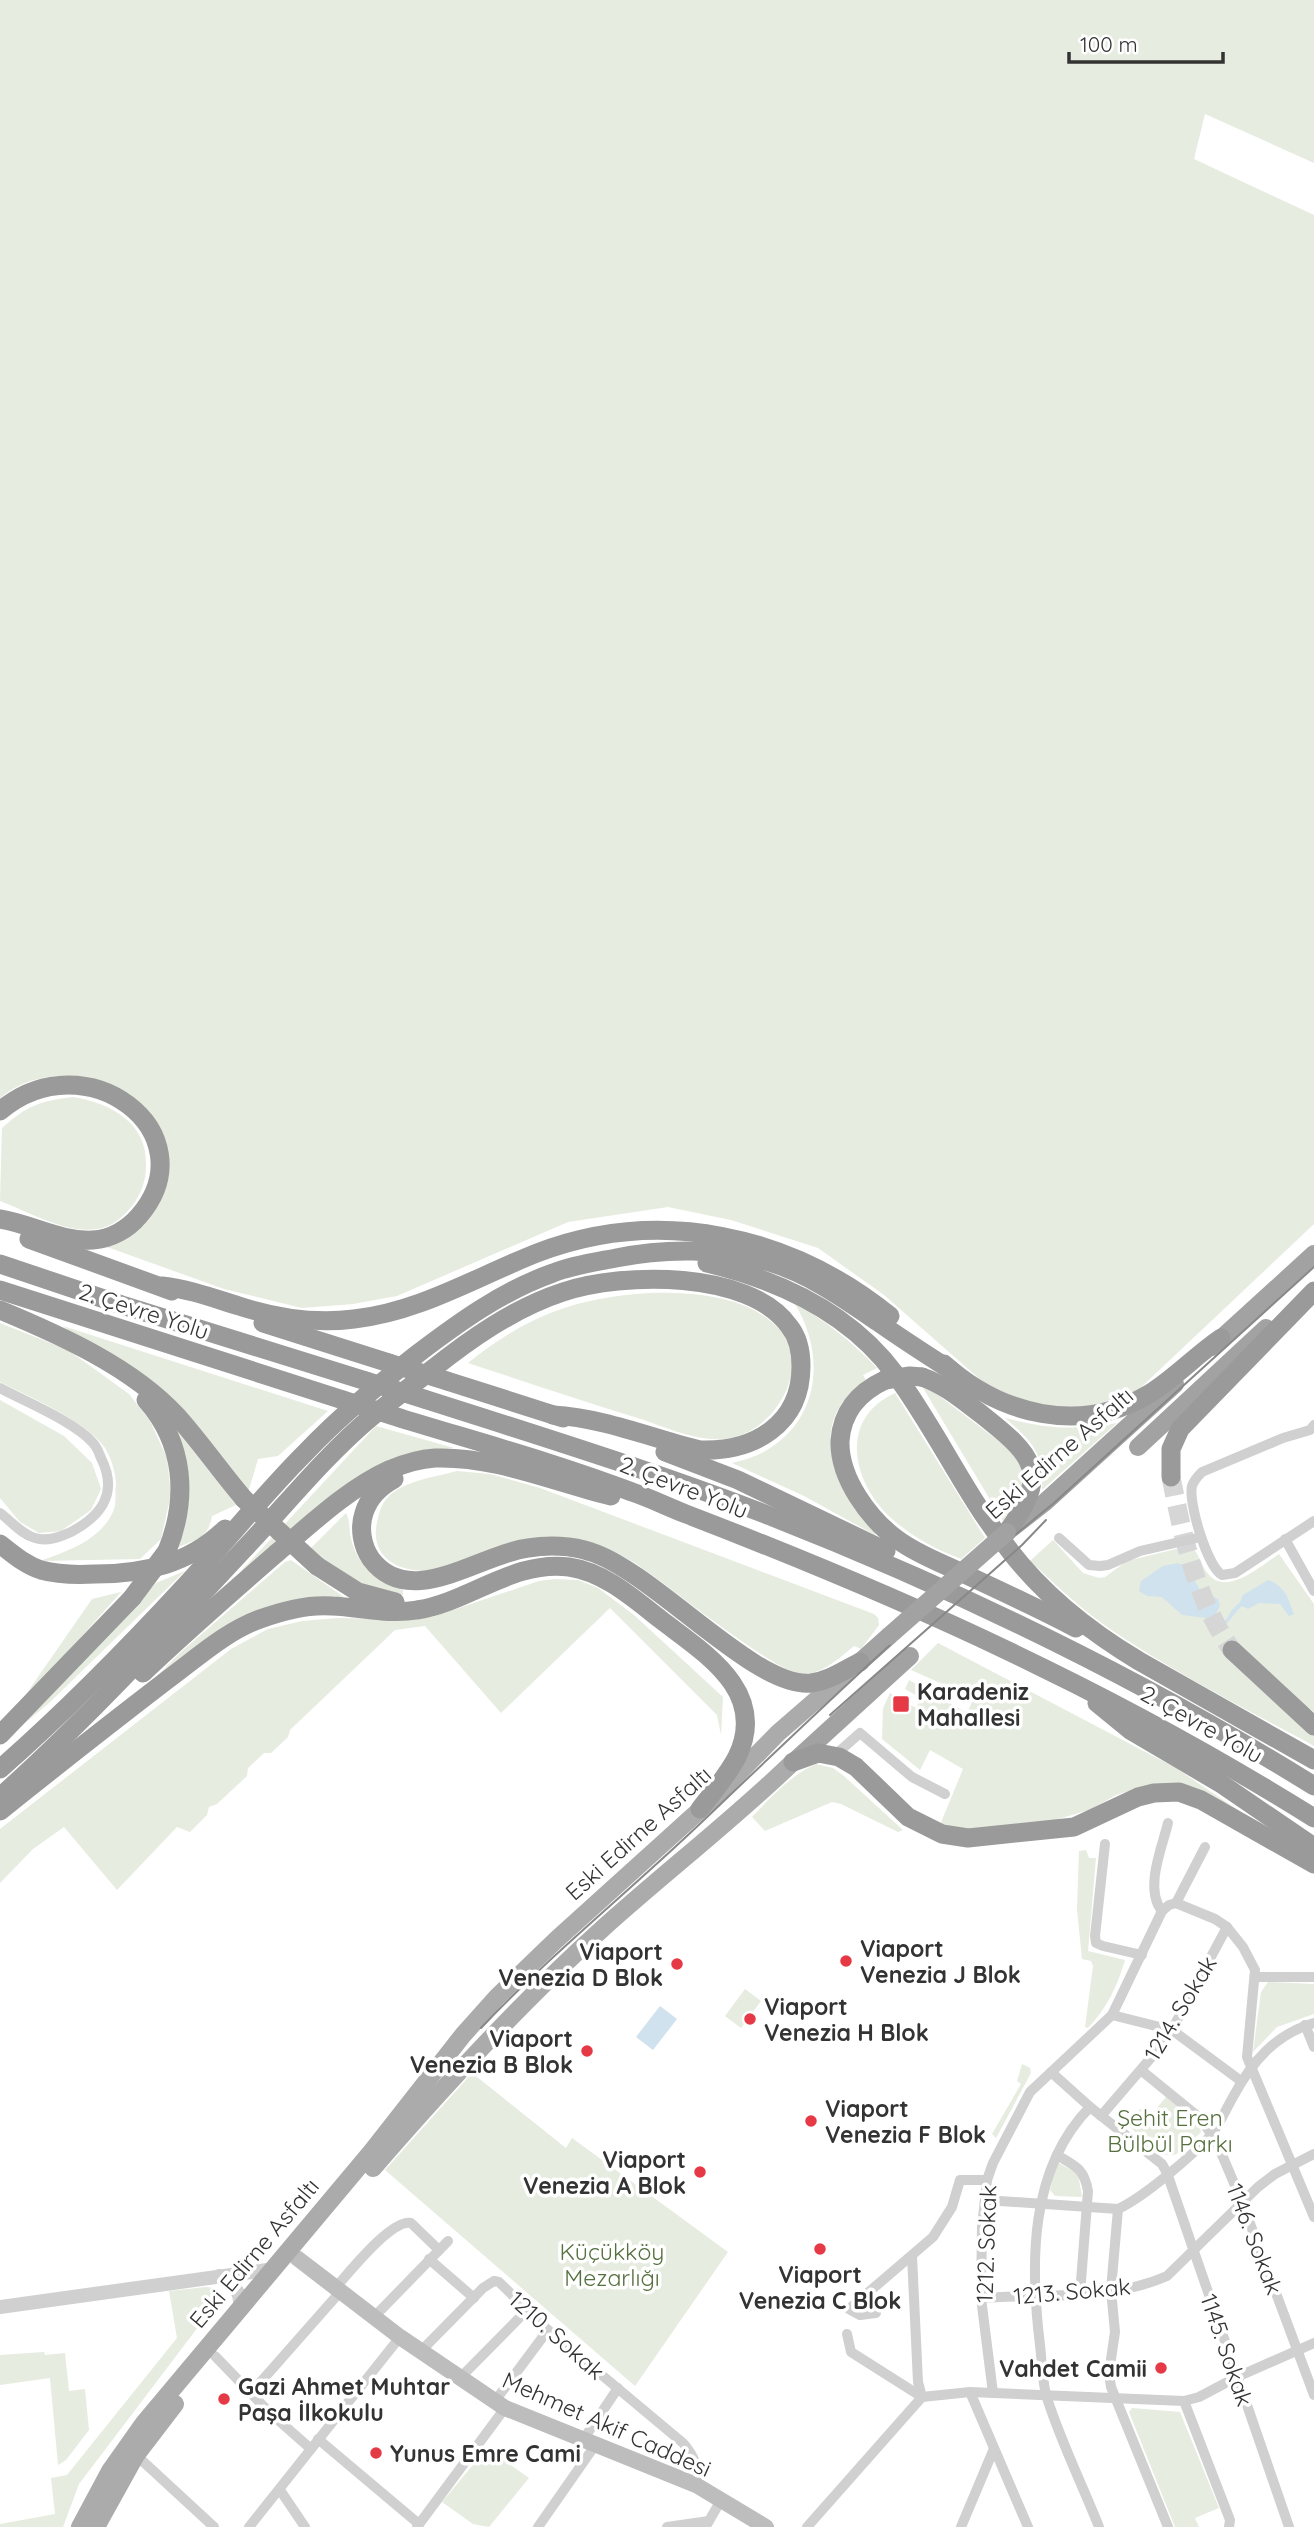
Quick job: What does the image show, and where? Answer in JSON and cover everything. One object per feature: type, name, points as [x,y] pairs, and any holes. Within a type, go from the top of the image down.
[{"type":"highway","points":[[0,1111],[13,1100],[34,1090],[51,1086],[75,1085],[99,1089],[123,1100],[141,1115],[151,1131],[159,1166],[158,1180],[146,1208],[133,1223],[116,1234],[104,1238],[74,1239],[0,1219]]},
{"type":"highway","points":[[0,1228],[214,1307],[553,1415],[738,1480],[948,1580],[986,1602],[1009,1620]]},
{"type":"highway","points":[[162,1286],[192,1291],[275,1316],[312,1321],[355,1319],[409,1308],[558,1245],[612,1233],[686,1231],[756,1243],[827,1272],[876,1305],[974,1388],[1017,1408],[1057,1416],[1094,1413],[1123,1406],[1147,1395],[1222,1338]]},
{"type":"highway","points":[[0,1769],[57,1717],[172,1600],[236,1531],[273,1486],[375,1387],[463,1321],[526,1283],[554,1272],[637,1253],[687,1251],[738,1256],[794,1270],[830,1289],[952,1371]]},
{"type":"highway","name":"Eski Edirne Asfaltı","points":[[860,1662],[1059,1489],[1314,1254]]},
{"type":"highway","points":[[612,1259],[685,1259],[747,1273],[797,1294],[864,1340],[894,1373],[990,1524],[1015,1558],[1053,1597],[1112,1644]]},
{"type":"highway","name":"2. Çevre Yolu","points":[[0,1265],[562,1443],[757,1511],[911,1575],[1009,1620],[1172,1703],[1314,1786]]},
{"type":"highway","points":[[52,1750],[368,1420],[448,1357],[513,1314],[565,1291],[599,1283],[642,1278],[674,1279],[722,1288],[761,1302],[787,1323],[801,1356],[799,1389],[782,1420],[770,1433],[741,1446],[700,1450],[576,1416],[553,1415]]},
{"type":"highway","points":[[1171,1477],[1171,1449],[1180,1429],[1314,1289]]},
{"type":"highway","name":"Eski Edirne Asfaltı","points":[[1138,1447],[1314,1289]]},
{"type":"highway","name":"2. Çevre Yolu","points":[[0,1290],[635,1492],[874,1588],[1083,1686],[1209,1755],[1314,1818]]},
{"type":"highway","points":[[0,1310],[72,1341],[155,1396],[176,1415],[244,1499],[317,1566],[342,1584],[377,1598],[402,1602],[452,1599]]},
{"type":"highway","points":[[0,1735],[132,1598],[167,1551],[175,1531],[180,1507],[180,1468],[176,1450],[156,1412],[117,1369]]},
{"type":"highway","points":[[1007,1532],[1031,1492],[1032,1470],[1027,1457],[998,1427],[949,1390],[922,1377],[885,1380],[871,1387],[851,1405],[841,1431],[840,1445],[844,1466],[853,1486],[878,1523],[898,1540],[917,1552],[1112,1644],[1314,1760]]},
{"type":"highway","points":[[0,1797],[52,1750],[117,1698],[203,1617],[300,1533],[364,1485],[389,1470],[433,1458],[495,1464],[627,1500],[654,1501]]},
{"type":"highway","points":[[451,1459],[407,1472],[377,1489],[368,1502],[362,1516],[363,1543],[377,1566],[391,1576],[408,1581],[429,1580],[527,1548],[550,1546],[589,1551],[627,1570],[738,1652],[777,1677],[790,1682],[813,1682],[834,1676],[860,1662]]},
{"type":"highway","points":[[0,1544],[25,1563],[53,1573],[110,1574],[152,1569],[198,1550],[273,1486]]},
{"type":"highway","points":[[0,1811],[191,1661],[246,1625],[283,1612],[329,1605],[393,1612],[418,1610],[533,1569],[568,1567],[606,1580],[630,1595],[713,1660],[734,1682],[743,1710],[743,1734],[737,1757],[700,1809]]},
{"type":"highway","points":[[1232,1650],[1314,1726]]},
{"type":"highway","name":"Eski Edirne Asfaltı","points":[[793,1762],[911,1656]]},
{"type":"highway","points":[[1083,1686],[1104,1710],[1130,1730],[1220,1783],[1314,1847]]},
{"type":"highway","points":[[793,1762],[818,1753],[835,1756],[856,1767],[908,1817],[927,1828],[968,1838],[1074,1827],[1138,1797],[1179,1792],[1201,1800],[1314,1864]]},
{"type":"main road","name":"Eski Edirne Asfaltı","points":[[96,2527],[136,2455],[287,2261],[292,2236],[300,2224],[369,2144],[384,2136],[463,2035],[497,1997],[556,1940],[700,1809],[778,1733],[860,1662]]},
{"type":"main road","name":"Eski Edirne Asfaltı","points":[[80,2527],[110,2472],[144,2423],[240,2310],[522,2005],[600,1930],[793,1762]]},
{"type":"main road","points":[[463,2035],[467,2045],[480,2051]]},
{"type":"main road","points":[[430,2104],[432,2096],[443,2082],[440,2076],[433,2073]]},
{"type":"main road","name":"Mehmet Akif Caddesi","points":[[287,2261],[337,2290],[500,2405],[696,2485],[720,2502],[766,2527]]},
{"type":"street","points":[[0,1388],[61,1420],[94,1444],[109,1476],[108,1491],[102,1506],[92,1518],[78,1528],[52,1539],[35,1538],[22,1532],[0,1513]]},
{"type":"street","points":[[1313,1430],[1260,1447],[1214,1466],[1197,1477],[1191,1489],[1201,1537],[1212,1566],[1222,1575],[1235,1573],[1314,1521]]},
{"type":"street","points":[[1059,1538],[1089,1565],[1108,1566],[1140,1551],[1201,1537]]},
{"type":"street","points":[[1285,1539],[1314,1591]]},
{"type":"street","points":[[835,1756],[860,1733],[912,1777],[944,1794]]},
{"type":"street","points":[[1162,1912],[1155,1897],[1157,1871],[1168,1824]]},
{"type":"street","points":[[1105,1844],[1096,1943],[1142,1955]]},
{"type":"street","points":[[1176,1903],[1205,1847]]},
{"type":"street","points":[[1241,2081],[1172,2031],[1112,2015],[1162,1912],[1169,1905],[1176,1903],[1215,1919],[1227,1927],[1243,1947],[1255,1970],[1247,2047],[1249,2067],[1314,2217]]},
{"type":"street","name":"1214. Sokak","points":[[1101,2116],[1161,2048],[1227,1927]]},
{"type":"street","points":[[1256,1977],[1314,1977]]},
{"type":"street","name":"1212. Sokak","points":[[993,2393],[981,2298],[981,2254],[987,2180],[1030,2092],[1112,2015]]},
{"type":"street","points":[[985,2200],[1118,2209],[1139,2196],[1212,2133],[1249,2067],[1280,2038],[1309,2024],[1314,2047]]},
{"type":"street","name":"1146. Sokak","points":[[1142,2071],[1201,2119],[1212,2133],[1242,2202],[1314,2395]]},
{"type":"street","points":[[1051,2072],[1162,2164],[1167,2173]]},
{"type":"street","points":[[1090,2107],[1069,2132],[1049,2174],[1041,2204],[1034,2267],[1034,2295],[1046,2395],[1099,2527]]},
{"type":"street","name":"1213. Sokak","points":[[981,2298],[1080,2294],[1150,2283],[1167,2276],[1242,2202],[1275,2174],[1314,2154]]},
{"type":"street","points":[[1057,2155],[1085,2176],[1087,2208],[1080,2294]]},
{"type":"street","name":"1145. Sokak","points":[[1167,2173],[1289,2527]]},
{"type":"street","points":[[876,2313],[860,2315],[849,2309],[912,2256],[943,2224],[952,2207],[960,2179],[987,2180]]},
{"type":"street","points":[[1118,2209],[1111,2290],[1115,2332],[1109,2373],[1114,2397],[1168,2527]]},
{"type":"street","points":[[251,2393],[380,2239],[400,2223],[411,2223],[439,2250]]},
{"type":"street","points":[[374,2317],[448,2241]]},
{"type":"street","points":[[912,2256],[918,2382],[922,2397]]},
{"type":"street","points":[[429,2259],[474,2298]]},
{"type":"street","points":[[0,2308],[219,2276],[287,2261]]},
{"type":"street","points":[[219,2276],[239,2292],[240,2310]]},
{"type":"street","name":"1210. Sokak","points":[[421,2351],[494,2281],[618,2388],[590,2442],[538,2527]]},
{"type":"street","points":[[460,2378],[527,2310]]},
{"type":"street","points":[[318,2439],[418,2525],[548,2330]]},
{"type":"street","points":[[847,2334],[851,2352],[922,2397],[970,2392],[1184,2400],[1199,2397],[1314,2343]]},
{"type":"street","points":[[249,2527],[400,2337]]},
{"type":"street","points":[[215,2356],[311,2449]]},
{"type":"street","points":[[618,2388],[695,2457],[698,2473],[696,2485]]},
{"type":"street","points":[[970,2392],[993,2451],[1028,2527]]},
{"type":"street","points":[[807,2527],[922,2397]]},
{"type":"street","points":[[1184,2400],[1230,2520],[1229,2527]]},
{"type":"street","points":[[961,2527],[993,2451]]},
{"type":"street","points":[[136,2455],[214,2527]]},
{"type":"street","points":[[280,2490],[304,2527]]},
{"type":"street","points":[[667,2527],[707,2524],[720,2502]]},
{"type":"green space","points":[[0,0],[1314,0],[1314,163],[1205,114],[1194,159],[1314,215],[1314,1224],[1135,1393],[1087,1407],[1043,1406],[991,1389],[884,1295],[818,1248],[731,1220],[668,1207],[568,1222],[397,1296],[353,1304],[302,1308],[224,1289],[107,1247],[140,1229],[157,1205],[162,1194],[168,1161],[161,1131],[144,1108],[119,1090],[90,1079],[58,1076],[27,1082],[0,1098]]},
{"type":"green space","points":[[73,1097],[101,1104],[124,1118],[141,1138],[145,1151],[145,1177],[135,1201],[117,1221],[97,1229],[85,1230],[60,1225],[0,1201],[2,1128],[34,1106]]},
{"type":"green space","points":[[649,1293],[681,1293],[732,1301],[748,1307],[775,1325],[787,1341],[792,1359],[784,1396],[773,1412],[742,1435],[723,1439],[692,1436],[468,1363],[511,1333],[552,1312],[597,1299]]},
{"type":"green space","points":[[795,1304],[838,1333],[877,1368],[863,1375],[866,1380],[845,1399],[835,1416],[831,1434],[833,1451],[878,1531],[875,1535],[804,1496],[732,1463],[763,1452],[785,1437],[808,1403],[814,1363],[805,1323]]},
{"type":"green space","points":[[0,1323],[68,1350],[129,1394],[150,1421],[167,1458],[171,1494],[161,1539],[140,1559],[39,1561],[73,1548],[103,1527],[115,1506],[115,1474],[108,1452],[92,1434],[54,1409],[0,1382]]},
{"type":"green space","points":[[63,1326],[328,1411],[278,1456],[258,1459],[248,1493],[213,1448]]},
{"type":"green space","points":[[923,1388],[934,1392],[1017,1455],[1026,1485],[1003,1521]]},
{"type":"green space","points":[[895,1393],[985,1538],[961,1559],[907,1531],[891,1518],[867,1487],[857,1452],[858,1434],[865,1418],[877,1404]]},
{"type":"green space","points":[[0,1400],[64,1436],[92,1463],[101,1489],[91,1510],[61,1531],[39,1533],[20,1522],[0,1498]]},
{"type":"green space","points":[[1005,1418],[1061,1427],[1117,1423],[1042,1490],[1041,1466],[1034,1449]]},
{"type":"green space","points":[[376,1426],[454,1448],[413,1453],[245,1571],[242,1570]]},
{"type":"green space","points":[[176,1429],[236,1505],[212,1516],[204,1534],[177,1548],[186,1516],[187,1488]]},
{"type":"green space","points":[[457,1471],[490,1474],[540,1488],[874,1614],[879,1625],[861,1649],[854,1646],[824,1668],[803,1674],[789,1670],[746,1644],[635,1563],[586,1542],[426,1571],[394,1564],[380,1551],[377,1541],[380,1511],[386,1499],[406,1485]]},
{"type":"green space","points":[[346,1513],[353,1545],[362,1563],[376,1577],[403,1590],[403,1595],[353,1581],[310,1549]]},
{"type":"green space","points":[[1053,1540],[1083,1573],[1099,1578],[1105,1577],[1127,1561],[1184,1547],[1193,1548],[1210,1576],[1226,1582],[1255,1571],[1279,1554],[1314,1604],[1314,1712],[1306,1706],[1314,1732],[1314,1746],[1162,1662],[1091,1615],[1030,1561]]},
{"type":"green space","points":[[291,1560],[348,1600],[317,1597],[144,1689],[181,1652],[285,1562]]},
{"type":"green space","points":[[185,1571],[49,1703],[19,1728],[156,1583]]},
{"type":"green space","points":[[578,1580],[598,1588],[634,1615],[723,1697],[721,1735],[717,1715],[610,1608],[501,1713],[425,1626],[395,1630],[290,1730],[288,1737],[271,1753],[264,1753],[248,1768],[247,1776],[217,1804],[209,1807],[207,1815],[190,1832],[177,1827],[117,1890],[64,1827],[33,1849],[0,1883],[0,1829],[231,1649],[268,1629],[302,1621],[432,1617],[539,1581]]},
{"type":"green space","points":[[121,1592],[11,1716],[92,1599]]},
{"type":"green space","points":[[938,1643],[1176,1768],[1273,1834],[1208,1798],[1129,1791],[1092,1809],[1055,1820],[965,1830],[940,1825],[963,1769],[930,1750],[920,1770],[882,1739],[883,1708],[890,1693],[916,1708],[921,1698],[905,1689],[909,1680],[967,1713],[976,1693],[969,1689],[965,1694],[911,1670]]},
{"type":"green space","points":[[816,1764],[833,1768],[844,1776],[903,1830],[898,1832],[832,1802],[765,1831],[752,1817],[790,1780]]},
{"type":"green space","points":[[1086,1850],[1089,1858],[1096,1858],[1088,1951],[1125,1960],[1111,1997],[1088,2028],[1085,2027],[1093,1966],[1091,1961],[1082,1959],[1077,1909],[1079,1851]]},
{"type":"green space","points":[[1268,1982],[1314,1984],[1314,2014],[1277,2027],[1253,2052],[1261,1992]]},
{"type":"green space","points":[[745,1989],[761,2001],[741,2028],[725,2016]]},
{"type":"green space","points":[[1022,2064],[1030,2068],[1031,2073],[996,2138],[992,2134],[1021,2084],[1017,2081]]},
{"type":"green space","name":"Küçükköy Mezarlığı","points":[[472,2073],[566,2148],[572,2138],[728,2252],[635,2386],[385,2170]]},
{"type":"green space","name":"Şehit Eren Bülbül Parkı","points":[[1166,2097],[1199,2123],[1201,2132],[1183,2150],[1173,2155],[1158,2152],[1127,2124],[1140,2109],[1151,2115]]},
{"type":"green space","points":[[1057,2162],[1078,2174],[1082,2197],[1055,2196],[1050,2190]]},
{"type":"green space","points":[[214,2288],[214,2306],[79,2484],[63,2527],[0,2527],[0,2524],[55,2514],[51,2478],[67,2475],[177,2338],[169,2291]]},
{"type":"green space","points":[[44,2352],[45,2355],[65,2353],[69,2391],[85,2389],[89,2430],[66,2460],[58,2465],[50,2378],[0,2385],[0,2355]]},
{"type":"green space","points":[[1132,2408],[1180,2412],[1219,2508],[1195,2518],[1199,2527],[1175,2527],[1129,2412]]},
{"type":"green space","points":[[487,2448],[529,2478],[489,2527],[473,2524],[442,2502]]},
{"type":"water","points":[[1178,1563],[1187,1567],[1200,1590],[1218,1599],[1220,1606],[1214,1617],[1220,1623],[1226,1620],[1243,1595],[1268,1580],[1283,1590],[1294,1614],[1289,1616],[1280,1604],[1259,1603],[1248,1609],[1242,1606],[1221,1626],[1207,1618],[1182,1615],[1162,1597],[1147,1596],[1139,1591],[1141,1581],[1163,1566]]},
{"type":"water","points":[[660,2006],[677,2019],[653,2050],[636,2037]]},
{"type":"tunnel","points":[[1171,1477],[1192,1567],[1209,1610],[1232,1650]]},
{"type":"tram line","points":[[481,2028],[876,1658],[1054,1503],[1314,1267]]},
{"type":"tram line","points":[[830,1715],[1022,1545],[1046,1520]]},
{"type":"place","name":"Karadeniz Mahallesi","points":[[901,1704]]},
{"type":"place","name":"Viaport Venezia J Blok","points":[[846,1961]]},
{"type":"place","name":"Viaport Venezia D Blok","points":[[677,1964]]},
{"type":"place","name":"Viaport Venezia H Blok","points":[[750,2019]]},
{"type":"place","name":"Viaport Venezia B Blok","points":[[587,2051]]},
{"type":"place","name":"Viaport Venezia F Blok","points":[[811,2121]]},
{"type":"place","name":"Viaport Venezia A Blok","points":[[700,2172]]},
{"type":"place","name":"Viaport Venezia C Blok","points":[[820,2249]]},
{"type":"place","name":"Vahdet Camii","points":[[1161,2368]]},
{"type":"place","name":"Gazi Ahmet Muhtar Paşa İlkokulu","points":[[224,2399]]},
{"type":"place","name":"Yunus Emre Cami","points":[[376,2453]]}]
